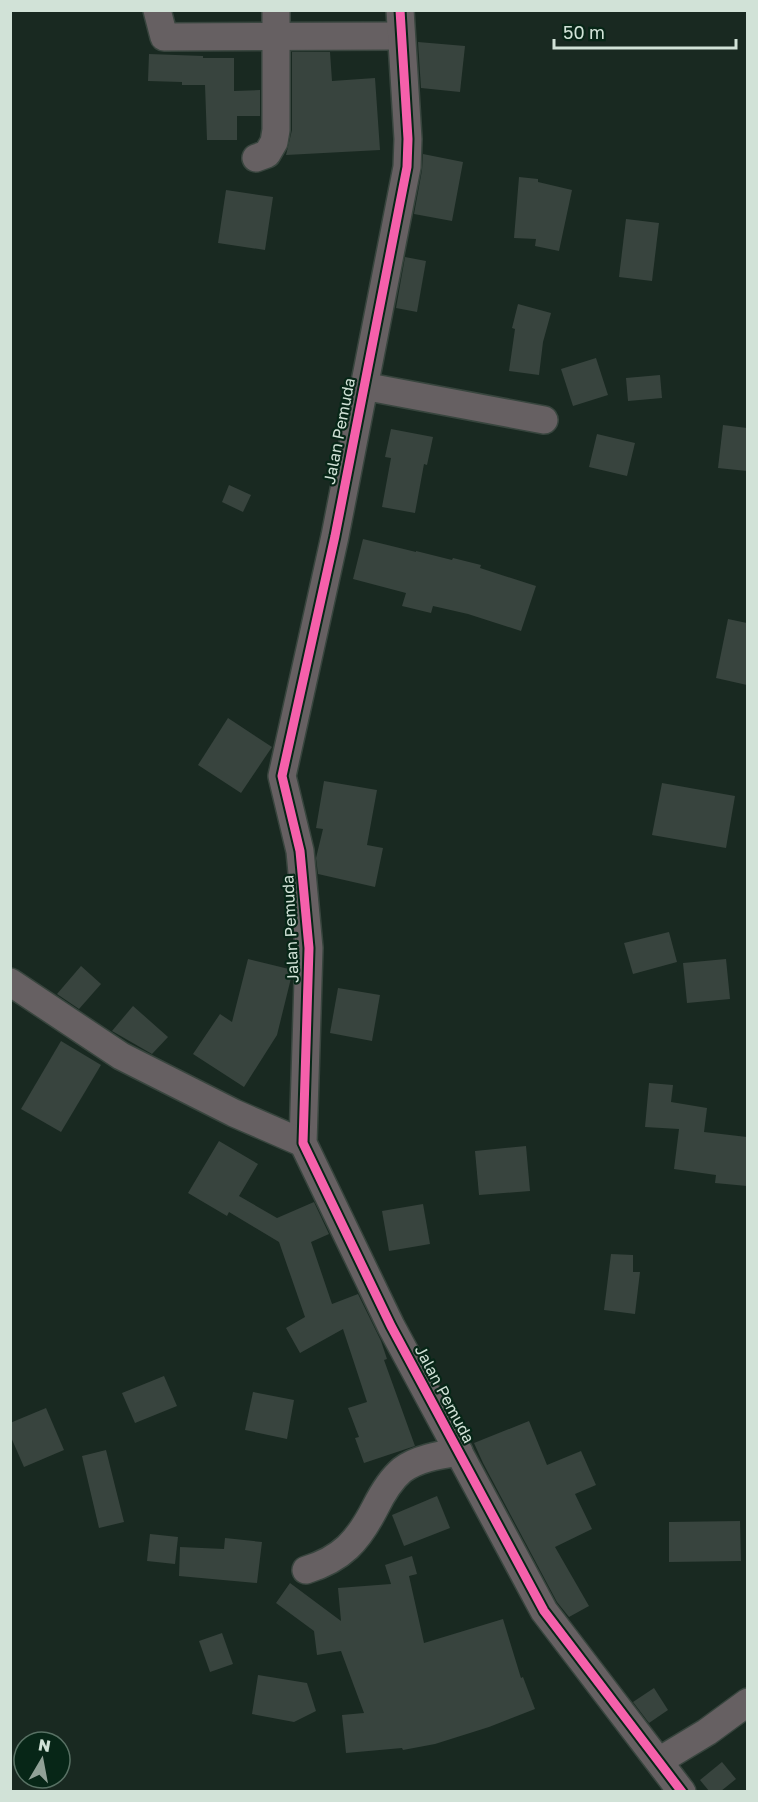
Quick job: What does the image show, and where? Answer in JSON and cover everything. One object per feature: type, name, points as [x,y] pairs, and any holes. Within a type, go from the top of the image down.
[{"type":"street","points":[[157,10],[164,37],[276,23],[401,23]]},
{"type":"street","points":[[256,158],[267,154],[274,142],[276,130],[276,23]]},
{"type":"street","name":"Jalan Pemuda","points":[[401,23],[408,128],[407,167],[335,536],[282,776],[300,851],[309,948],[303,1143],[391,1326],[544,1611],[682,1791]]},
{"type":"street","points":[[363,386],[544,420]]},
{"type":"street","points":[[10,982],[121,1056],[234,1113],[303,1143]]},
{"type":"street","points":[[306,1570],[326,1564],[349,1548],[368,1522],[385,1490],[402,1470],[433,1456],[459,1452]]},
{"type":"street","points":[[660,1761],[707,1732],[747,1702]]},
{"type":"building","points":[[418,42],[465,46],[460,92],[421,88]]},
{"type":"building","points":[[292,52],[330,52],[332,81],[375,78],[380,150],[286,155],[292,130]]},
{"type":"building","points":[[149,54],[234,58],[234,91],[260,90],[260,116],[237,116],[237,140],[207,140],[205,85],[148,81]]},
{"type":"building","points":[[423,154],[463,162],[452,221],[414,214]]},
{"type":"building","points":[[519,177],[538,179],[538,182],[572,190],[559,251],[535,246],[536,239],[514,238]]},
{"type":"building","points":[[226,190],[273,197],[265,250],[218,243]]},
{"type":"building","points":[[626,219],[659,223],[652,281],[619,277]]},
{"type":"building","points":[[405,257],[426,261],[417,312],[396,308]]},
{"type":"building","points":[[518,304],[551,313],[543,342],[539,375],[509,371],[515,329],[512,328]]},
{"type":"building","points":[[596,358],[608,395],[573,406],[561,369]]},
{"type":"building","points":[[660,375],[662,398],[628,401],[626,378]]},
{"type":"building","points":[[723,425],[747,428],[747,471],[718,468]]},
{"type":"building","points":[[391,429],[433,437],[427,465],[424,464],[415,513],[382,507],[391,458],[385,457]]},
{"type":"building","points":[[597,434],[635,443],[627,476],[589,467]]},
{"type":"building","points":[[229,485],[251,495],[243,512],[222,502]]},
{"type":"building","points":[[363,539],[481,565],[480,568],[536,586],[521,631],[468,614],[433,606],[431,613],[402,606],[406,593],[353,579]]},
{"type":"building","points":[[728,619],[747,623],[747,685],[716,678]]},
{"type":"building","points":[[228,718],[272,747],[241,793],[198,765]]},
{"type":"building","points":[[324,781],[377,790],[367,845],[383,848],[375,887],[318,874],[316,858],[323,829],[316,828]]},
{"type":"building","points":[[662,783],[735,796],[726,848],[652,835]]},
{"type":"building","points":[[669,932],[677,962],[633,974],[624,943]]},
{"type":"building","points":[[248,959],[293,970],[277,1035],[244,1087],[193,1054],[220,1014],[232,1022]]},
{"type":"building","points":[[726,959],[730,999],[687,1003],[683,963]]},
{"type":"building","points":[[81,966],[101,984],[79,1009],[57,994]]},
{"type":"building","points":[[338,988],[380,995],[372,1041],[330,1033]]},
{"type":"building","points":[[133,1006],[168,1037],[152,1054],[112,1031]]},
{"type":"building","points":[[61,1041],[101,1065],[61,1132],[21,1109]]},
{"type":"building","points":[[649,1083],[673,1085],[671,1102],[707,1108],[704,1132],[747,1137],[747,1186],[715,1183],[716,1175],[674,1169],[679,1129],[645,1127]]},
{"type":"building","points":[[219,1141],[258,1164],[239,1196],[277,1218],[314,1202],[329,1234],[311,1242],[332,1304],[358,1294],[381,1341],[387,1359],[384,1360],[415,1446],[364,1463],[355,1438],[359,1437],[348,1408],[367,1402],[343,1329],[300,1353],[286,1328],[305,1317],[279,1242],[229,1212],[227,1216],[188,1193]]},
{"type":"building","points":[[526,1146],[530,1191],[479,1195],[475,1151]]},
{"type":"building","points":[[423,1204],[430,1244],[389,1251],[382,1211]]},
{"type":"building","points":[[611,1254],[633,1255],[633,1272],[640,1272],[635,1314],[604,1310]]},
{"type":"building","points":[[164,1376],[177,1406],[135,1423],[122,1393]]},
{"type":"building","points":[[253,1392],[294,1400],[287,1439],[245,1430]]},
{"type":"building","points":[[46,1408],[64,1450],[24,1467],[10,1435],[10,1423]]},
{"type":"building","points":[[529,1421],[547,1465],[581,1451],[596,1485],[575,1494],[592,1529],[555,1547],[589,1606],[569,1617],[557,1602],[474,1443]]},
{"type":"building","points":[[106,1450],[124,1522],[99,1528],[82,1456]]},
{"type":"building","points":[[437,1496],[450,1528],[404,1546],[392,1515]]},
{"type":"building","points":[[740,1521],[741,1561],[669,1562],[669,1522]]},
{"type":"building","points":[[150,1534],[178,1537],[175,1564],[147,1561]]},
{"type":"building","points":[[225,1538],[262,1542],[257,1583],[179,1576],[180,1547],[224,1549]]},
{"type":"building","points":[[412,1556],[417,1574],[409,1576],[424,1643],[503,1619],[521,1678],[523,1677],[535,1709],[435,1744],[403,1750],[402,1748],[346,1753],[342,1715],[364,1713],[341,1651],[317,1655],[314,1631],[276,1603],[290,1583],[341,1621],[338,1588],[391,1584],[385,1565]]},
{"type":"building","points":[[222,1633],[233,1664],[210,1672],[199,1641]]},
{"type":"building","points":[[258,1675],[307,1683],[316,1711],[294,1722],[252,1714]]},
{"type":"building","points":[[654,1688],[668,1710],[649,1723],[633,1702]]},
{"type":"building","points":[[722,1762],[736,1779],[721,1791],[709,1791],[700,1780]]},
{"type":"cycle path","points":[[400,10],[408,139],[407,167],[335,536],[282,776],[300,851],[309,948],[303,1143],[391,1326],[544,1611],[682,1792]]}]
